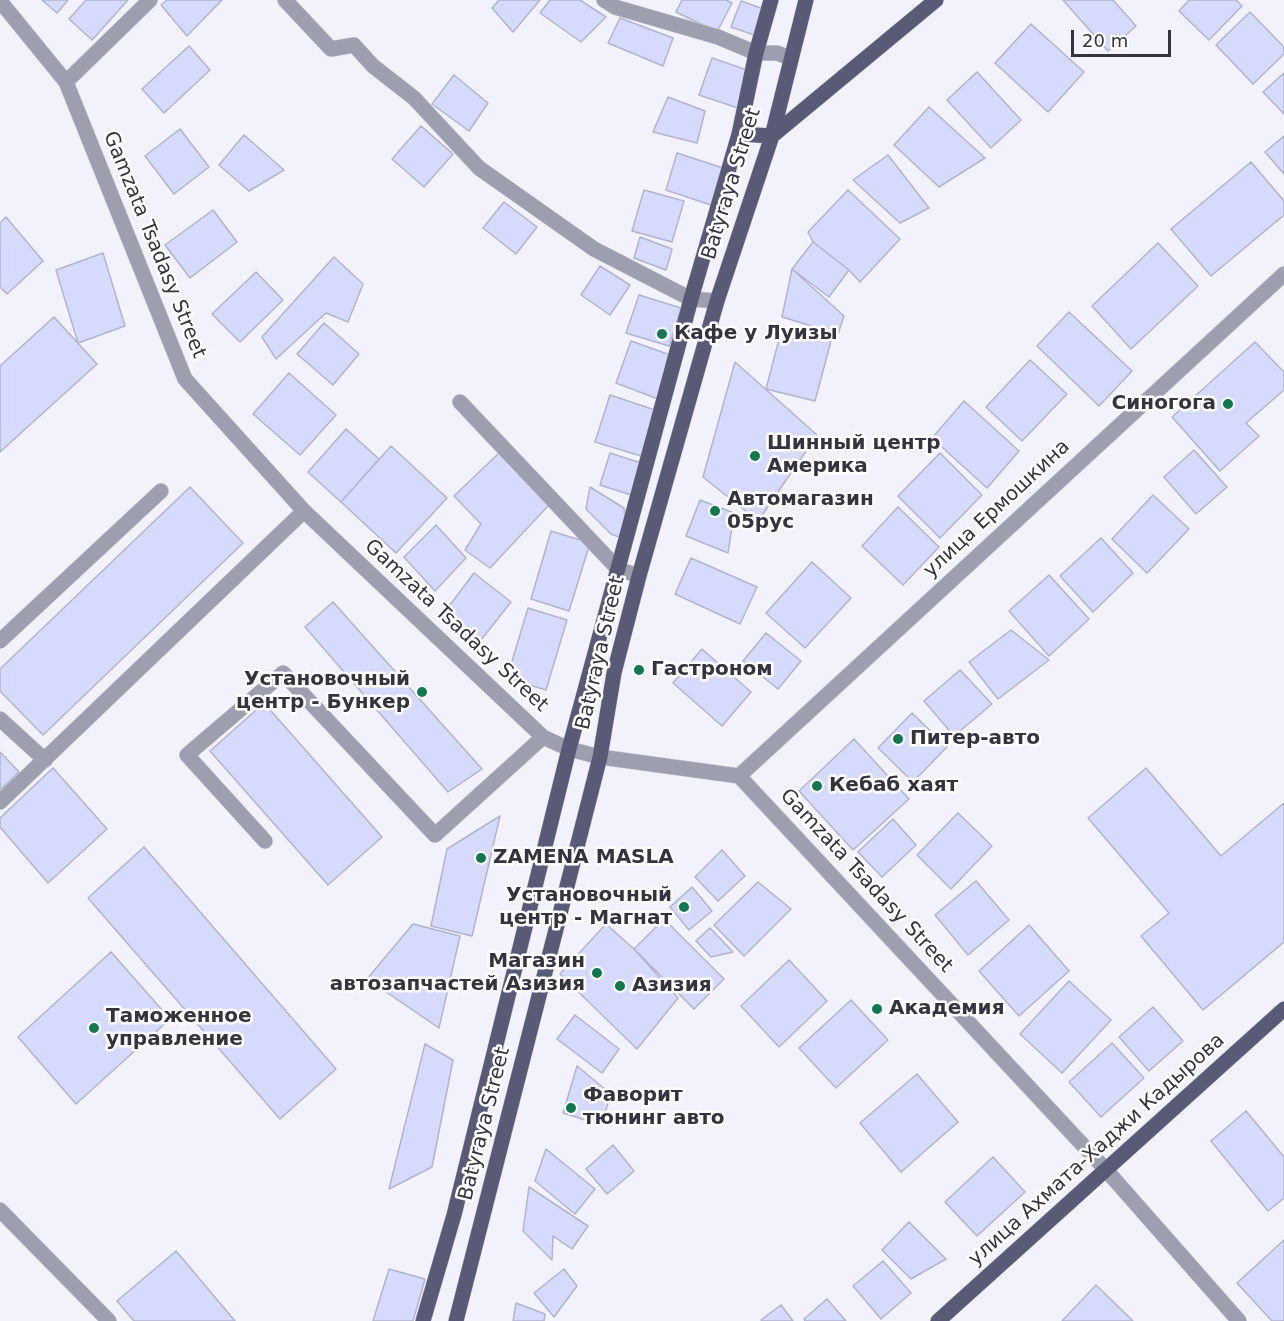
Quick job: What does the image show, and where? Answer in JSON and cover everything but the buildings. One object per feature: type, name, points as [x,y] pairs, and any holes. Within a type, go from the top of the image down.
[{"type":"main road","name":"Batyraya Street","points":[[423,1321],[454,1215],[569,749],[691,299],[739,134],[756,53],[771,0]]},
{"type":"main road","name":"Batyraya Street","points":[[456,1321],[600,758],[614,673],[639,576],[717,301],[772,136],[806,0]]},
{"type":"main road","points":[[739,134],[772,136],[936,0]]},
{"type":"main road","name":"улица Ахмата-Хаджи Кадырова","points":[[938,1321],[1284,1009]]},
{"type":"street","points":[[66,82],[150,0]]},
{"type":"street","points":[[285,0],[331,49],[354,45],[373,66],[414,98],[479,168],[594,249],[691,299],[717,301]]},
{"type":"street","points":[[604,0],[615,8],[718,37],[756,53],[777,54],[790,58]]},
{"type":"street","name":"Gamzata Tsadasy Street","points":[[0,1],[66,82],[185,379],[304,511],[543,737],[569,749],[600,758],[739,776],[1107,1171],[1239,1321]]},
{"type":"street","name":"улица Ермошкина","points":[[739,776],[1284,274]]},
{"type":"street","points":[[460,402],[618,569],[639,576]]},
{"type":"street","points":[[0,641],[161,491]]},
{"type":"street","points":[[0,802],[304,511]]},
{"type":"street","points":[[266,841],[187,755],[283,673],[435,835],[543,737]]},
{"type":"street","points":[[0,719],[45,760]]},
{"type":"street","points":[[0,1210],[109,1321]]},
{"type":"place","name":"Кафе у Луизы","points":[[662,334]]},
{"type":"place","name":"Синогога","points":[[1228,404]]},
{"type":"place","name":"Шинный центр Америка","points":[[755,456]]},
{"type":"place","name":"Автомагазин 05рус","points":[[715,511]]},
{"type":"place","name":"Гастроном","points":[[639,670]]},
{"type":"place","name":"Установочный центр - Бункер","points":[[422,692]]},
{"type":"place","name":"Питер-авто","points":[[898,739]]},
{"type":"place","name":"Кебаб хаят","points":[[817,786]]},
{"type":"place","name":"ZAMENA MASLA","points":[[481,858]]},
{"type":"place","name":"Установочный центр - Магнат","points":[[684,907]]},
{"type":"place","name":"Магазин автозапчастей Азизия","points":[[597,973]]},
{"type":"place","name":"Азизия","points":[[620,986]]},
{"type":"place","name":"Академия","points":[[877,1009]]},
{"type":"place","name":"Таможенное управление","points":[[94,1028]]},
{"type":"place","name":"Фаворит тюнинг авто","points":[[571,1108]]}]
